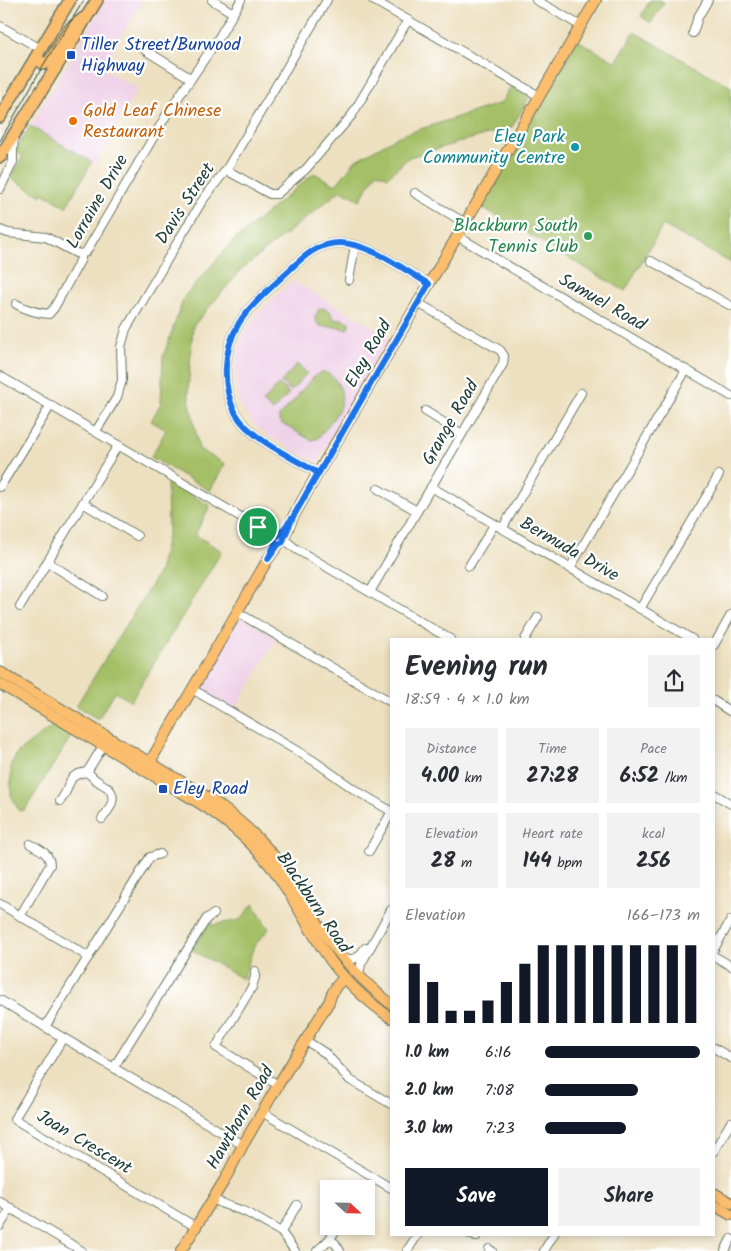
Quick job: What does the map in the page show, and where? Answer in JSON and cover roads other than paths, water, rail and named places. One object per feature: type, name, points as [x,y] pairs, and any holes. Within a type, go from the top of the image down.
[{"type":"highway","points":[[0,117],[70,0]]},
{"type":"highway","points":[[0,157],[97,0]]},
{"type":"highway","points":[[38,54],[44,64],[49,62],[71,28],[89,14]]},
{"type":"main road","name":"Eley Road","points":[[147,766],[596,0]]},
{"type":"main road","name":"Blackburn Road","points":[[0,672],[147,766],[226,822],[247,840],[274,871],[324,952],[353,978],[390,1003]]},
{"type":"main road","name":"Blackburn Road","points":[[0,684],[104,746],[208,796],[249,828],[284,869],[371,1003],[390,1017]]},
{"type":"main road","points":[[312,913],[325,940],[353,978]]},
{"type":"main road","name":"Hawthorn Road","points":[[181,1251],[305,1040],[329,1002],[353,978]]},
{"type":"main road","points":[[715,1194],[731,1203]]},
{"type":"main road","points":[[715,1206],[731,1215]]},
{"type":"street","points":[[212,0],[233,13]]},
{"type":"street","name":"Lorraine Drive","points":[[16,304],[26,310],[38,313],[49,314],[54,308],[81,259],[81,254],[86,252],[166,114],[218,39],[241,0]]},
{"type":"street","name":"Davis Street","points":[[96,432],[116,397],[122,380],[121,347],[126,329],[202,201],[226,170],[327,0]]},
{"type":"street","points":[[374,0],[539,96]]},
{"type":"street","points":[[387,8],[392,0]]},
{"type":"street","points":[[536,0],[581,26]]},
{"type":"street","points":[[693,32],[698,17],[708,0]]},
{"type":"street","points":[[226,170],[270,194],[277,194],[306,170],[352,115],[408,20]]},
{"type":"street","points":[[0,26],[38,54]]},
{"type":"street","points":[[145,50],[190,78]]},
{"type":"street","points":[[0,189],[13,162],[12,151],[15,133]]},
{"type":"street","points":[[415,194],[465,223]]},
{"type":"street","points":[[0,230],[8,233],[46,237],[81,254]]},
{"type":"street","name":"Samuel Road","points":[[458,236],[731,396]]},
{"type":"street","points":[[318,473],[262,440],[249,430],[236,415],[226,382],[226,363],[231,342],[239,323],[251,307],[306,255],[323,246],[340,243],[370,250],[429,284]]},
{"type":"street","points":[[349,280],[355,245]]},
{"type":"street","points":[[651,260],[731,306]]},
{"type":"street","name":"Grange Road","points":[[370,592],[504,364],[504,356],[500,350],[418,302]]},
{"type":"street","points":[[570,568],[686,370]]},
{"type":"street","points":[[0,376],[448,638]]},
{"type":"street","points":[[470,566],[498,527],[581,393]]},
{"type":"street","points":[[0,487],[51,405]]},
{"type":"street","points":[[425,412],[462,434]]},
{"type":"street","points":[[20,607],[118,445]]},
{"type":"street","points":[[640,609],[718,475]]},
{"type":"street","name":"Bermuda Drive","points":[[431,487],[690,638]]},
{"type":"street","points":[[378,489],[417,511]]},
{"type":"street","points":[[83,503],[137,536]]},
{"type":"street","points":[[47,562],[102,596]]},
{"type":"street","points":[[237,612],[390,701]]},
{"type":"street","points":[[715,643],[731,616]]},
{"type":"street","points":[[526,638],[538,617]]},
{"type":"street","points":[[192,689],[314,761],[355,790],[390,811]]},
{"type":"street","points":[[715,702],[731,712]]},
{"type":"street","points":[[87,772],[104,746]]},
{"type":"street","points":[[60,801],[64,797],[71,779],[77,773],[87,772],[112,794],[113,802],[102,819]]},
{"type":"street","points":[[715,795],[731,804]]},
{"type":"street","points":[[369,850],[390,814]]},
{"type":"street","points":[[20,916],[50,865],[50,860],[45,853],[30,844]]},
{"type":"street","points":[[46,1027],[150,857],[160,854]]},
{"type":"street","points":[[0,904],[89,957]]},
{"type":"street","points":[[114,1067],[207,918],[214,914]]},
{"type":"street","points":[[715,947],[731,920]]},
{"type":"street","name":"Hawthorn Road","points":[[342,956],[350,959],[358,957],[389,921]]},
{"type":"street","name":"Hawthorn Road","points":[[353,978],[374,939]]},
{"type":"street","points":[[715,957],[731,966]]},
{"type":"street","points":[[255,971],[252,987],[216,1047],[278,1085]]},
{"type":"street","points":[[0,1000],[243,1144]]},
{"type":"street","name":"Joan Crescent","points":[[63,1038],[14,1119],[196,1227]]},
{"type":"street","points":[[305,1040],[325,1052],[350,1080],[390,1103]]},
{"type":"street","points":[[715,1049],[731,1058]]},
{"type":"street","points":[[262,1112],[390,1187]]},
{"type":"street","points":[[715,1149],[731,1122]]},
{"type":"street","points":[[213,1199],[246,1212],[281,1232],[295,1251]]},
{"type":"street","points":[[0,1202],[81,1251]]},
{"type":"street","points":[[281,1232],[295,1203],[305,1210]]},
{"type":"street","points":[[0,1226],[11,1208]]},
{"type":"street","points":[[317,1251],[332,1236],[340,1251]]},
{"type":"street","points":[[407,1251],[417,1236]]},
{"type":"street","points":[[544,1251],[553,1236]]},
{"type":"street","points":[[726,1251],[731,1239]]},
{"type":"street","points":[[726,1251],[731,1246]]},
{"type":"tram line","points":[[0,141],[44,64],[84,0]]},
{"type":"place","name":"Tiller Street/Burwood Highway","points":[[71,55]]},
{"type":"place","name":"Gold Leaf Chinese Restaurant","points":[[73,121]]},
{"type":"place","name":"Eley Park Community Centre","points":[[575,147]]},
{"type":"place","name":"Blackburn South Tennis Club","points":[[588,236]]},
{"type":"place","name":"Eley Road","points":[[163,789]]}]
